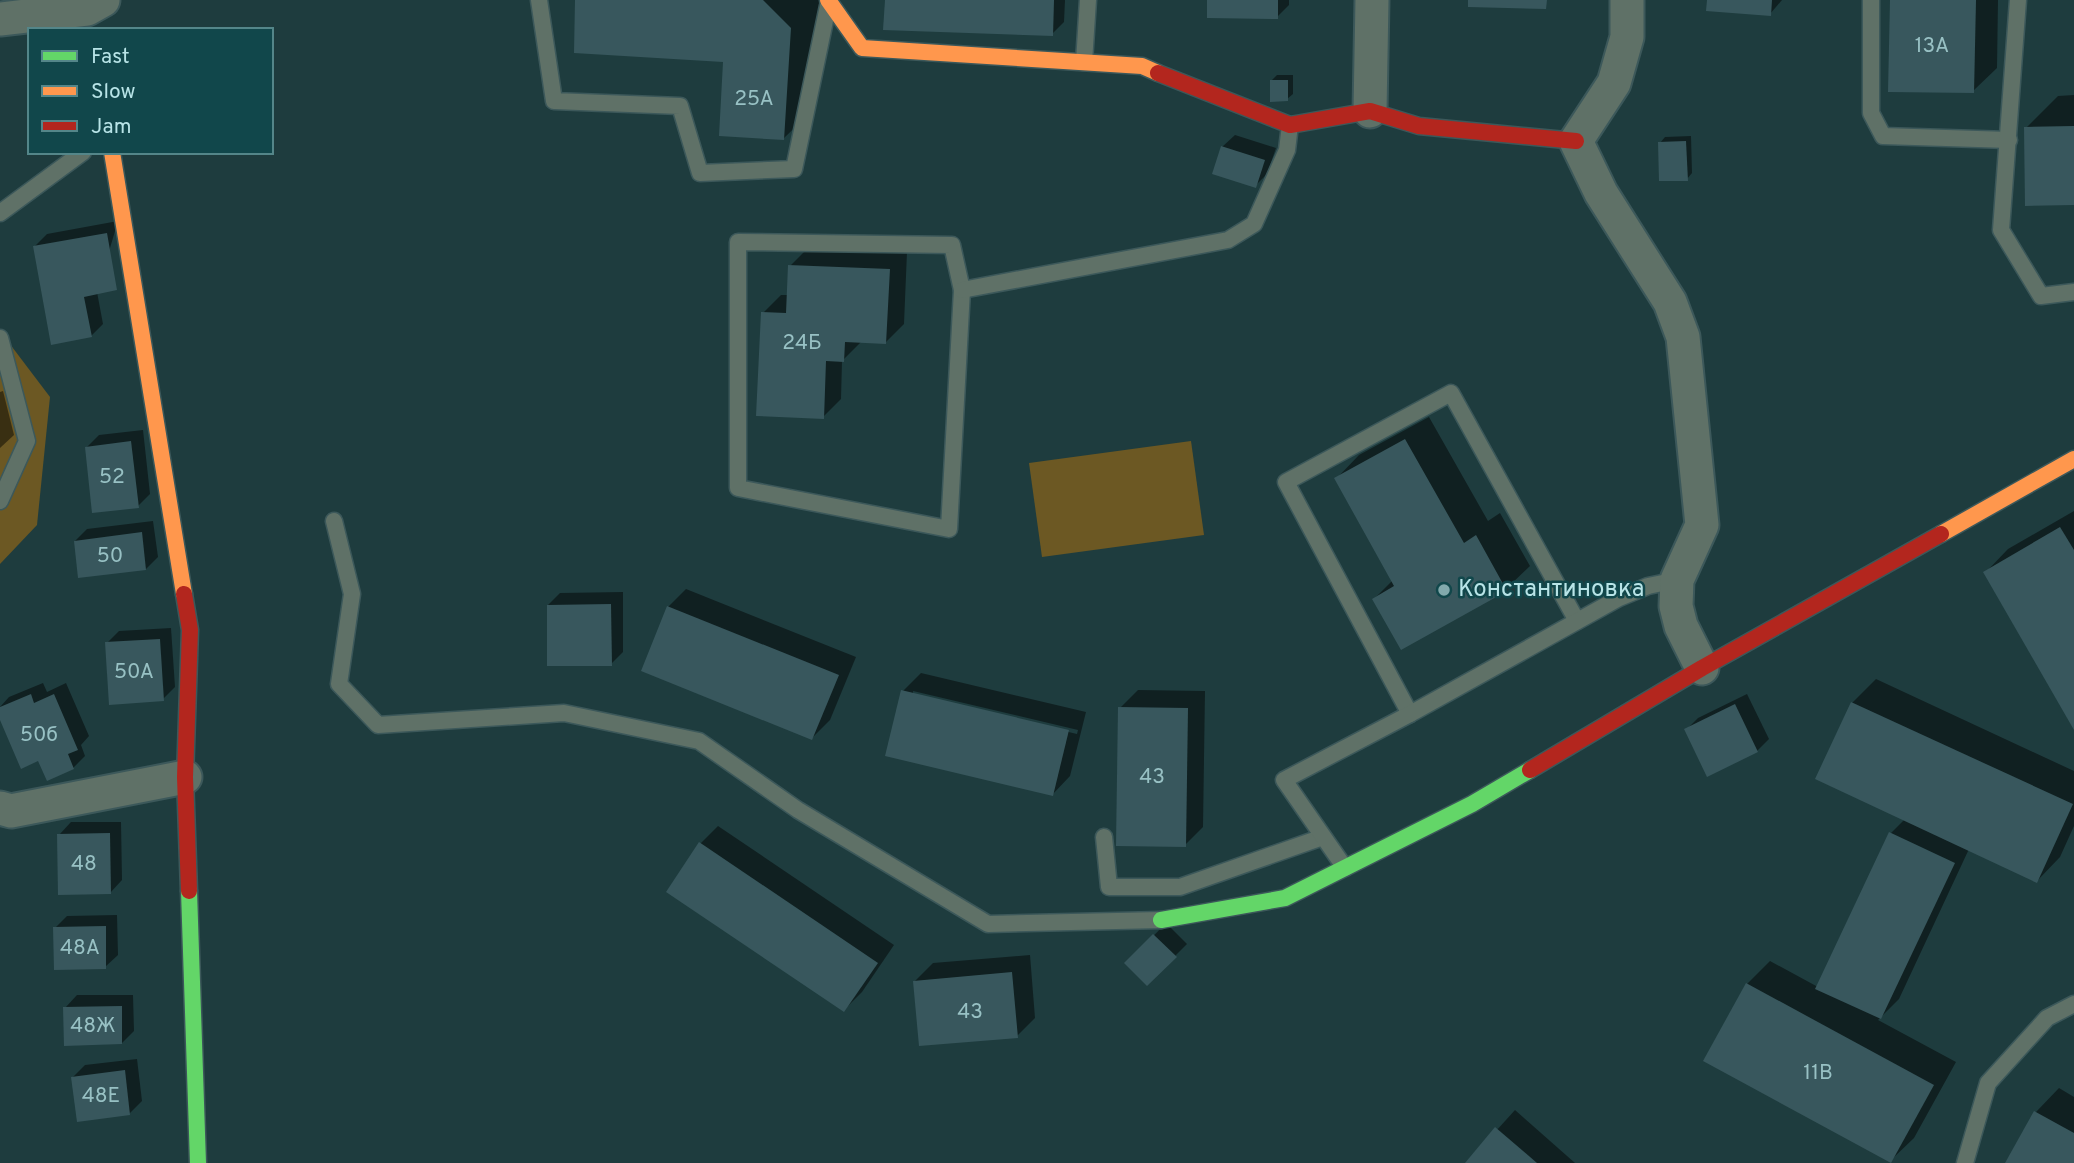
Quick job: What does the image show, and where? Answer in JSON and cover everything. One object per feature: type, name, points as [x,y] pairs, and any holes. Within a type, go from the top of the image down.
[{"type":"street","points":[[1370,111],[1372,0]]},
{"type":"street","points":[[1576,141],[1614,83],[1627,37],[1627,0]]},
{"type":"street","points":[[828,2],[863,48],[1142,66],[1290,125],[1370,111],[1419,127],[1576,141]]},
{"type":"street","points":[[0,19],[94,13]]},
{"type":"street","points":[[1576,141],[1601,193],[1670,302],[1683,337],[1702,525],[1677,580],[1676,606],[1681,626],[1702,668]]},
{"type":"street","points":[[113,154],[190,630],[185,777],[198,1163]]},
{"type":"street","points":[[1161,920],[1285,898],[1472,804],[1702,668],[2074,459]]},
{"type":"street","points":[[0,808],[11,811],[185,777]]},
{"type":"lane","points":[[538,0],[554,101],[680,106],[700,173],[794,169],[828,2]]},
{"type":"lane","points":[[1084,62],[1088,0]]},
{"type":"lane","points":[[1871,0],[1871,113],[1883,136],[2009,140]]},
{"type":"lane","points":[[2018,0],[2001,230],[2041,296],[2074,292]]},
{"type":"lane","points":[[962,290],[1228,240],[1254,224],[1287,150],[1290,125]]},
{"type":"lane","points":[[0,213],[80,154]]},
{"type":"lane","points":[[738,242],[952,245],[962,290],[949,529],[738,488],[738,242]]},
{"type":"lane","points":[[0,338],[27,441],[0,501]]},
{"type":"lane","points":[[1410,714],[1286,482],[1451,393],[1577,621]]},
{"type":"lane","points":[[334,521],[352,594],[339,684],[378,726],[564,713],[699,741],[798,810],[988,923],[1161,920]]},
{"type":"lane","points":[[1345,868],[1284,780],[1410,714],[1619,598],[1648,586],[1677,580]]},
{"type":"lane","points":[[1104,838],[1109,887],[1180,887],[1323,837]]},
{"type":"lane","points":[[1965,1163],[1988,1083],[2047,1018],[2074,1003]]},
{"type":"shaded area","points":[[0,331],[50,397],[37,525],[0,564]]},
{"type":"shaded area","points":[[1191,441],[1204,535],[1042,557],[1029,463]]},
{"type":"building","points":[[575,0],[763,0],[791,28],[784,140],[719,136],[723,62],[574,53]]},
{"type":"building","points":[[885,0],[1054,0],[1053,36],[883,30]]},
{"type":"building","points":[[1207,0],[1278,0],[1278,19],[1207,18]]},
{"type":"building","points":[[1468,0],[1547,0],[1546,9],[1468,7]]},
{"type":"building","points":[[1707,0],[1772,0],[1771,16],[1706,11]]},
{"type":"building","points":[[1890,0],[1976,0],[1974,93],[1888,92]]},
{"type":"building","points":[[1270,80],[1288,80],[1288,101],[1270,102]]},
{"type":"building","points":[[2074,126],[2074,205],[2025,206],[2024,127]]},
{"type":"building","points":[[1686,141],[1688,181],[1659,181],[1658,142]]},
{"type":"building","points":[[1221,146],[1265,160],[1256,188],[1212,174]]},
{"type":"building","points":[[107,233],[117,290],[84,297],[92,337],[51,345],[33,246]]},
{"type":"building","points":[[788,265],[890,269],[886,344],[845,342],[844,362],[826,361],[824,419],[756,416],[761,312],[786,313]]},
{"type":"building","points":[[1405,439],[1464,543],[1476,535],[1507,591],[1401,650],[1372,599],[1394,586],[1334,478]]},
{"type":"building","points":[[131,441],[139,508],[92,513],[85,447]]},
{"type":"building","points":[[2060,527],[2074,550],[2074,730],[1983,572]]},
{"type":"building","points":[[142,532],[146,570],[78,578],[74,541]]},
{"type":"building","points":[[611,604],[612,666],[547,666],[547,605]]},
{"type":"building","points":[[667,606],[839,675],[812,740],[641,671]]},
{"type":"building","points":[[160,639],[164,701],[109,705],[105,642]]},
{"type":"building","points":[[901,690],[1069,730],[1053,796],[885,756]]},
{"type":"building","points":[[31,694],[34,703],[54,694],[78,750],[68,754],[74,769],[47,781],[38,761],[21,769],[0,720],[0,707]]},
{"type":"building","points":[[1851,702],[2073,804],[2037,883],[1815,779]]},
{"type":"building","points":[[1735,704],[1758,752],[1707,777],[1684,729]]},
{"type":"building","points":[[1118,707],[1188,708],[1186,847],[1116,846]]},
{"type":"building","points":[[1889,832],[1955,863],[1881,1019],[1815,989]]},
{"type":"building","points":[[110,833],[111,894],[58,895],[57,834]]},
{"type":"building","points":[[699,842],[878,963],[844,1012],[666,892]]},
{"type":"building","points":[[106,926],[106,969],[54,970],[53,927]]},
{"type":"building","points":[[1153,934],[1177,957],[1147,986],[1124,963]]},
{"type":"building","points":[[1012,972],[1018,1038],[919,1046],[913,981]]},
{"type":"building","points":[[1746,983],[1934,1085],[1891,1163],[1703,1061]]},
{"type":"building","points":[[122,1006],[122,1044],[64,1046],[63,1007]]},
{"type":"building","points":[[125,1070],[130,1115],[77,1122],[71,1077]]},
{"type":"building","points":[[2034,1111],[2074,1133],[2074,1163],[2005,1163]]},
{"type":"building","points":[[1495,1127],[1537,1163],[1465,1163]]},
{"type":"traffic: fast","points":[[1161,920],[1285,898],[1472,804],[1530,770]]},
{"type":"traffic: fast","points":[[189,891],[198,1163]]},
{"type":"traffic: slow","points":[[828,0],[862,48],[1142,66],[1158,73]]},
{"type":"traffic: slow","points":[[112,154],[184,594]]},
{"type":"traffic: slow","points":[[1941,534],[2074,459]]},
{"type":"traffic: jam","points":[[1158,73],[1290,125],[1370,111],[1419,126],[1576,141]]},
{"type":"traffic: jam","points":[[1530,770],[1702,668],[1941,534]]},
{"type":"traffic: jam","points":[[184,594],[190,630],[185,777],[189,891]]},
{"type":"place","name":"Константиновка","points":[[1444,590]]}]
